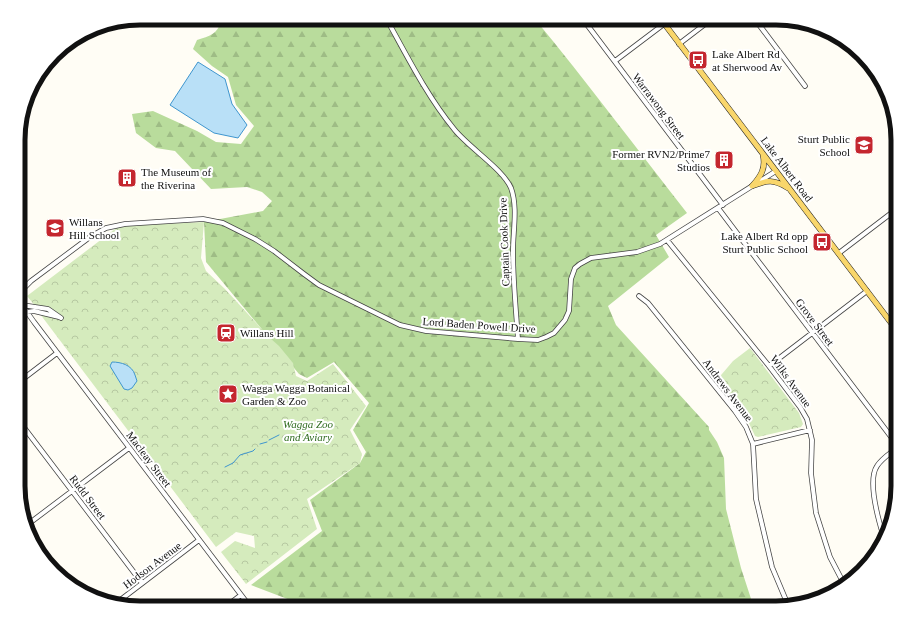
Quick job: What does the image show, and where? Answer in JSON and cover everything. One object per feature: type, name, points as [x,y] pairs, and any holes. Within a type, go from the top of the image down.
[{"type":"main road","name":"Lake Albert Road","points":[[665,25],[891,323]]},
{"type":"main road","points":[[752,186],[763,170],[764,164],[762,153]]},
{"type":"main road","points":[[752,186],[769,180],[790,190]]},
{"type":"street","name":"Captain Cook Drive","points":[[390,25],[445,118],[461,137],[501,174],[510,187],[514,202],[513,271],[518,339]]},
{"type":"street","name":"Warrawong Street","points":[[587,25],[723,205]]},
{"type":"street","points":[[614,61],[663,25]]},
{"type":"street","points":[[679,44],[704,25]]},
{"type":"street","points":[[759,25],[805,86]]},
{"type":"street","name":"Lord Baden Powell Drive","points":[[25,288],[90,237],[106,228],[125,224],[203,218],[223,223],[255,239],[274,251],[319,285],[400,325],[426,331],[530,340],[546,337],[560,327],[565,320],[569,311],[572,273],[585,260],[597,256],[645,250],[667,240],[776,171]]},
{"type":"street","name":"Grove Street","points":[[718,208],[891,438]]},
{"type":"street","points":[[838,253],[891,213]]},
{"type":"street","name":"Wilks Avenue","points":[[667,240],[769,366],[800,407],[806,419],[812,440],[811,473],[816,513],[830,557],[842,580]]},
{"type":"street","name":"Lord Baden Powell Drive","points":[[25,285],[31,282]]},
{"type":"street","points":[[769,366],[867,292]]},
{"type":"street","name":"Andrews Avenue","points":[[638,296],[648,303],[735,411],[746,427],[753,444],[756,499],[772,567],[786,600]]},
{"type":"street","points":[[25,306],[48,309],[61,318],[34,311],[27,312]]},
{"type":"street","name":"Macleay Street","points":[[25,311],[34,322]]},
{"type":"street","name":"Macleay Street","points":[[27,312],[246,601]]},
{"type":"street","points":[[25,377],[57,353]]},
{"type":"street","name":"Rudd Street","points":[[25,429],[142,583]]},
{"type":"street","points":[[753,444],[810,430]]},
{"type":"street","points":[[31,523],[129,448]]},
{"type":"street","points":[[882,531],[872,481],[877,466],[891,453]]},
{"type":"street","name":"Hodson Avenue","points":[[121,599],[199,540]]},
{"type":"street","points":[[233,601],[241,595]]},
{"type":"green space","points":[[540,25],[687,213],[656,235],[669,257],[608,306],[616,325],[709,427],[709,430],[717,442],[724,458],[726,509],[741,568],[752,601],[293,601],[251,585],[322,531],[310,500],[360,463],[366,452],[353,430],[369,403],[334,362],[307,378],[299,374],[206,262],[204,222],[263,211],[272,201],[262,192],[247,187],[211,189],[175,151],[156,148],[136,133],[132,114],[153,111],[197,131],[216,142],[241,144],[254,126],[236,105],[228,77],[212,66],[193,49],[197,40],[209,36],[215,32],[219,26]]},
{"type":"green space","name":"Wagga Wagga Botanical Garden & Zoo","points":[[204,222],[201,258],[206,271],[279,346],[293,363],[296,376],[307,381],[333,364],[366,406],[350,430],[362,454],[360,463],[307,499],[317,529],[246,584],[221,552],[235,541],[255,548],[254,536],[236,532],[216,547],[37,310],[44,311],[46,309],[36,307],[27,296],[119,226]]},
{"type":"green space","points":[[750,348],[799,413],[803,424],[801,427],[758,437],[755,436],[748,421],[716,381],[733,361]]},
{"type":"water","points":[[198,62],[225,79],[232,104],[247,125],[238,138],[214,133],[170,105]]},
{"type":"water","points":[[112,362],[122,363],[129,366],[134,372],[137,381],[132,388],[128,390],[124,389],[110,366]]},
{"type":"waterway","points":[[269,440],[279,435]]},
{"type":"waterway","points":[[260,444],[267,442]]},
{"type":"waterway","points":[[225,467],[233,463],[240,455],[255,449]]},
{"type":"place","name":"Lake Albert Rd at Sherwood Av","points":[[698,60]]},
{"type":"place","name":"Sturt Public School","points":[[864,145]]},
{"type":"place","name":"Former RVN2/Prime7 Studios","points":[[724,160]]},
{"type":"place","name":"The Museum of the Riverina","points":[[127,178]]},
{"type":"place","name":"Willans Hill School","points":[[55,228]]},
{"type":"place","name":"Lake Albert Rd opp Sturt Public School","points":[[822,242]]},
{"type":"place","name":"Willans Hill","points":[[226,333]]},
{"type":"place","name":"Wagga Wagga Botanical Garden & Zoo","points":[[228,394]]},
{"type":"park label","name":"Wagga Zoo and Aviary","points":[[308,430]]}]
